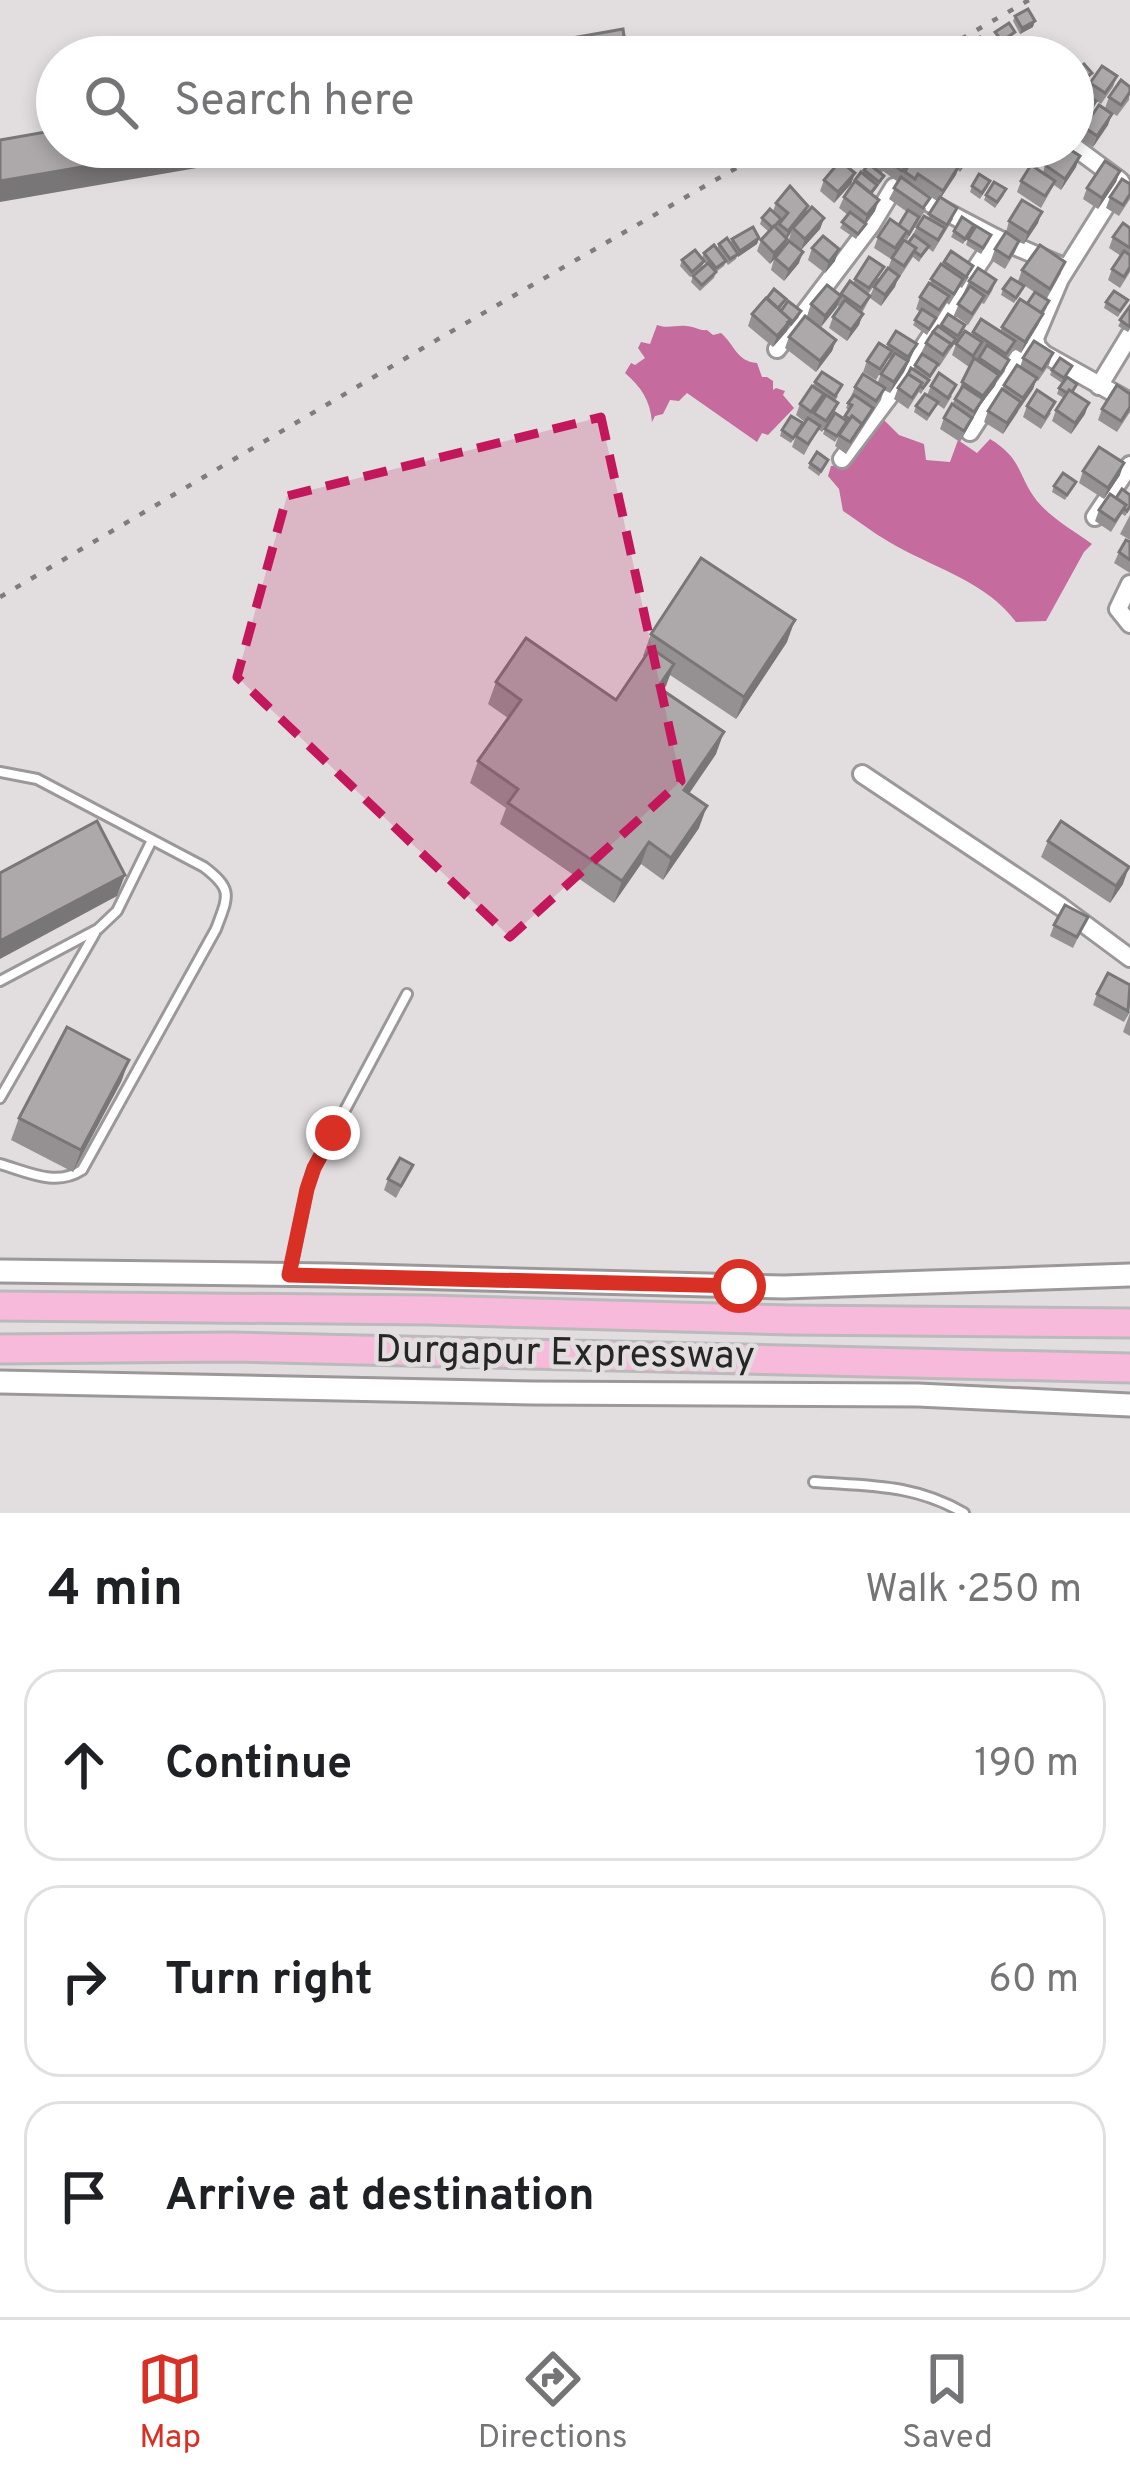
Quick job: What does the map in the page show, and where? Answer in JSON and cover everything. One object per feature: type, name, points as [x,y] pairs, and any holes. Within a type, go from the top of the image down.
[{"type":"highway","name":"Durgapur Expressway","points":[[0,1306],[1130,1323]]},
{"type":"highway","name":"Durgapur Expressway","points":[[0,1349],[231,1347],[1130,1368]]},
{"type":"street","points":[[1094,161],[1126,185],[1066,268],[1035,338],[1037,347],[1130,402]]},
{"type":"street","points":[[777,349],[872,225],[894,187],[1066,268]]},
{"type":"street","points":[[842,459],[903,378],[996,238]]},
{"type":"street","points":[[1099,386],[1130,335]]},
{"type":"street","points":[[970,432],[1018,358],[1037,347]]},
{"type":"street","points":[[1095,517],[1130,465]]},
{"type":"street","points":[[1130,584],[1118,609],[1130,624]]},
{"type":"street","points":[[862,774],[1130,958]]},
{"type":"street","points":[[0,1270],[784,1287],[1130,1275]]},
{"type":"street","points":[[0,1382],[918,1395],[1130,1405]]},
{"type":"lane","points":[[0,772],[37,779],[204,867],[223,882],[228,898],[217,929],[82,1170],[68,1179],[53,1179],[0,1164]]},
{"type":"lane","points":[[0,981],[98,929],[117,911],[152,840]]},
{"type":"lane","points":[[0,1097],[98,929]]},
{"type":"lane","points":[[289,1275],[314,1168],[407,994]]},
{"type":"lane","points":[[814,1482],[913,1490],[964,1513]]},
{"type":"highlighted area","points":[[601,417],[681,781],[510,937],[237,677],[287,496]]},
{"type":"shaded area","points":[[657,325],[721,333],[740,356],[757,363],[762,377],[773,381],[773,390],[785,391],[783,395],[794,408],[757,442],[687,393],[679,401],[670,400],[652,422],[644,394],[625,373],[631,363],[645,358],[638,348],[641,342],[650,344]]},
{"type":"shaded area","points":[[877,413],[899,435],[924,444],[926,460],[950,462],[958,440],[977,453],[990,439],[1014,461],[1043,507],[1092,544],[1046,621],[1016,622],[977,587],[891,543],[843,511],[839,489],[828,476],[831,466],[842,465]]},
{"type":"building","points":[[1028,9],[1035,21],[1022,28],[1015,16]]},
{"type":"building","points":[[1009,23],[1015,32],[998,36],[995,32]]},
{"type":"building","points":[[623,29],[624,36],[583,36]]},
{"type":"building","points":[[1102,66],[1117,76],[1105,93],[1094,86]]},
{"type":"building","points":[[1121,80],[1130,92],[1121,105],[1109,97]]},
{"type":"building","points":[[1099,105],[1112,114],[1097,136],[1094,134],[1094,112]]},
{"type":"building","points":[[36,134],[36,168],[76,168],[0,181],[0,140]]},
{"type":"building","points":[[1105,161],[1120,171],[1102,198],[1087,188]]},
{"type":"building","points":[[834,168],[855,173],[838,192],[824,180]]},
{"type":"building","points":[[874,168],[884,176],[879,182],[864,170]]},
{"type":"building","points":[[907,168],[957,168],[943,191],[918,174],[915,179],[905,172]]},
{"type":"building","points":[[1029,168],[1036,168],[1055,181],[1045,196],[1021,181]]},
{"type":"building","points":[[1049,168],[1072,168],[1065,179]]},
{"type":"building","points":[[861,172],[877,185],[871,193],[855,180]]},
{"type":"building","points":[[979,174],[990,181],[982,193],[972,186]]},
{"type":"building","points":[[901,177],[930,198],[923,208],[894,188]]},
{"type":"building","points":[[1122,179],[1130,184],[1123,205],[1110,197]]},
{"type":"building","points":[[855,181],[879,200],[867,215],[844,197]]},
{"type":"building","points":[[994,182],[1006,189],[997,202],[986,195]]},
{"type":"building","points":[[790,186],[808,206],[788,231],[779,224],[788,213],[776,203]]},
{"type":"building","points":[[940,197],[957,208],[947,225],[929,214]]},
{"type":"building","points":[[1022,200],[1042,212],[1028,233],[1009,221]]},
{"type":"building","points":[[812,207],[824,218],[805,239],[793,228]]},
{"type":"building","points":[[770,209],[781,219],[773,228],[762,218]]},
{"type":"building","points":[[908,210],[919,217],[909,234],[899,225]]},
{"type":"building","points":[[850,212],[866,224],[858,234],[842,222]]},
{"type":"building","points":[[924,216],[945,228],[938,240],[917,227]]},
{"type":"building","points":[[962,217],[974,225],[965,239],[954,231]]},
{"type":"building","points":[[890,219],[907,231],[895,248],[878,237]]},
{"type":"building","points":[[1123,223],[1130,228],[1130,248],[1113,237]]},
{"type":"building","points":[[774,226],[787,239],[774,253],[761,240]]},
{"type":"building","points":[[976,226],[991,235],[983,248],[968,239]]},
{"type":"building","points":[[753,227],[759,238],[740,251],[732,239]]},
{"type":"building","points":[[1006,232],[1019,241],[1009,258],[995,249]]},
{"type":"building","points":[[914,235],[929,246],[921,256],[908,243]]},
{"type":"building","points":[[823,236],[839,249],[829,262],[812,248]]},
{"type":"building","points":[[727,238],[738,254],[730,259],[719,244]]},
{"type":"building","points":[[904,240],[916,248],[904,266],[892,258]]},
{"type":"building","points":[[789,241],[803,252],[789,270],[775,258]]},
{"type":"building","points":[[714,245],[726,261],[716,268],[704,253]]},
{"type":"building","points":[[1040,245],[1065,262],[1050,289],[1022,270]]},
{"type":"building","points":[[695,250],[704,261],[692,272],[682,260]]},
{"type":"building","points":[[951,251],[973,266],[966,277],[944,262]]},
{"type":"building","points":[[1124,251],[1130,255],[1130,267],[1124,277],[1112,269]]},
{"type":"building","points":[[869,257],[884,267],[869,288],[855,279]]},
{"type":"building","points":[[708,263],[716,272],[702,285],[693,276]]},
{"type":"building","points":[[941,264],[963,279],[954,294],[931,279]]},
{"type":"building","points":[[888,268],[899,276],[885,295],[874,287]]},
{"type":"building","points":[[978,268],[996,280],[988,293],[969,281]]},
{"type":"building","points":[[1011,278],[1024,286],[1016,298],[1003,289]]},
{"type":"building","points":[[850,281],[870,296],[861,308],[841,294]]},
{"type":"building","points":[[929,283],[949,296],[939,310],[920,297]]},
{"type":"building","points":[[827,285],[841,296],[825,316],[811,304]]},
{"type":"building","points":[[970,286],[984,296],[972,314],[958,304]]},
{"type":"building","points":[[774,289],[786,299],[778,308],[767,298]]},
{"type":"building","points":[[1114,291],[1128,300],[1120,311],[1106,302]]},
{"type":"building","points":[[1035,292],[1049,301],[1041,313],[1027,304]]},
{"type":"building","points":[[766,298],[791,320],[777,336],[752,314]]},
{"type":"building","points":[[1020,299],[1043,314],[1025,342],[1002,327]]},
{"type":"building","points":[[845,300],[863,314],[851,330],[833,317]]},
{"type":"building","points":[[788,301],[801,311],[791,324],[781,311]]},
{"type":"building","points":[[1130,306],[1130,327],[1120,320]]},
{"type":"building","points":[[922,309],[936,318],[929,329],[915,320]]},
{"type":"building","points":[[948,314],[965,325],[958,336],[941,325]]},
{"type":"building","points":[[805,316],[836,340],[820,361],[789,337]]},
{"type":"building","points":[[981,319],[1015,341],[1006,354],[973,332]]},
{"type":"building","points":[[938,326],[956,339],[950,347],[933,332]]},
{"type":"building","points":[[896,331],[917,344],[908,357],[888,344]]},
{"type":"building","points":[[965,331],[982,342],[973,356],[956,344]]},
{"type":"building","points":[[933,332],[951,344],[943,355],[926,343]]},
{"type":"building","points":[[1034,341],[1053,353],[1042,370],[1023,358]]},
{"type":"building","points":[[879,343],[892,351],[880,369],[867,361]]},
{"type":"building","points":[[987,345],[1009,360],[1001,373],[979,358]]},
{"type":"building","points":[[895,353],[908,361],[894,382],[881,374]]},
{"type":"building","points":[[922,354],[938,364],[930,376],[915,365]]},
{"type":"building","points":[[974,358],[999,375],[983,396],[962,382]]},
{"type":"building","points":[[1060,358],[1072,366],[1064,378],[1052,370]]},
{"type":"building","points":[[1017,365],[1037,378],[1023,398],[1004,385]]},
{"type":"building","points":[[911,368],[929,380],[923,388],[908,374]]},
{"type":"building","points":[[822,372],[842,385],[835,396],[815,382]]},
{"type":"building","points":[[939,373],[956,385],[948,398],[931,386]]},
{"type":"building","points":[[863,374],[885,388],[876,401],[855,387]]},
{"type":"building","points":[[908,374],[922,383],[912,398],[898,388]]},
{"type":"building","points":[[1067,377],[1077,384],[1067,393],[1059,388]]},
{"type":"building","points":[[1117,385],[1130,394],[1130,407],[1121,421],[1102,409]]},
{"type":"building","points":[[812,386],[824,394],[811,412],[800,404]]},
{"type":"building","points":[[963,386],[983,399],[974,412],[955,399]]},
{"type":"building","points":[[1002,389],[1021,402],[1007,423],[988,411]]},
{"type":"building","points":[[1037,390],[1055,402],[1045,418],[1027,406]]},
{"type":"building","points":[[1069,390],[1089,403],[1075,423],[1056,410]]},
{"type":"building","points":[[925,394],[938,402],[929,415],[916,406]]},
{"type":"building","points":[[826,395],[838,403],[826,421],[814,413]]},
{"type":"building","points":[[854,395],[873,408],[861,426],[852,416],[845,416]]},
{"type":"building","points":[[952,404],[972,418],[964,431],[944,418]]},
{"type":"building","points":[[835,413],[847,421],[837,436],[825,429]]},
{"type":"building","points":[[791,416],[803,423],[793,438],[782,430]]},
{"type":"building","points":[[852,416],[862,424],[850,442],[839,435]]},
{"type":"building","points":[[808,418],[820,426],[808,444],[796,436]]},
{"type":"building","points":[[1099,447],[1124,463],[1108,488],[1083,471]]},
{"type":"building","points":[[817,452],[828,460],[821,471],[810,463]]},
{"type":"building","points":[[1063,473],[1076,482],[1067,495],[1054,486]]},
{"type":"building","points":[[1122,489],[1130,495],[1127,511],[1116,498]]},
{"type":"building","points":[[1110,494],[1126,505],[1115,521],[1099,510]]},
{"type":"building","points":[[1126,540],[1130,542],[1130,560],[1119,552]]},
{"type":"building","points":[[701,558],[795,620],[744,697],[651,634]]},
{"type":"building","points":[[526,638],[616,700],[651,648],[674,664],[658,687],[724,732],[684,790],[707,806],[671,858],[649,842],[622,881],[508,803],[518,789],[478,761],[521,700],[496,682]]},
{"type":"building","points":[[97,821],[125,875],[0,941],[0,873]]},
{"type":"building","points":[[1061,821],[1129,867],[1116,886],[1048,841]]},
{"type":"building","points":[[1065,905],[1088,917],[1077,937],[1054,925]]},
{"type":"building","points":[[1108,973],[1130,985],[1128,1011],[1097,994]]},
{"type":"building","points":[[67,1027],[129,1060],[81,1150],[19,1118]]},
{"type":"building","points":[[400,1158],[413,1165],[401,1186],[388,1179]]},
{"type":"railway","points":[[966,36],[1029,0]]},
{"type":"railway","points":[[0,597],[736,168]]},
{"type":"route","points":[[333,1133],[307,1189],[289,1275],[739,1286]]}]
